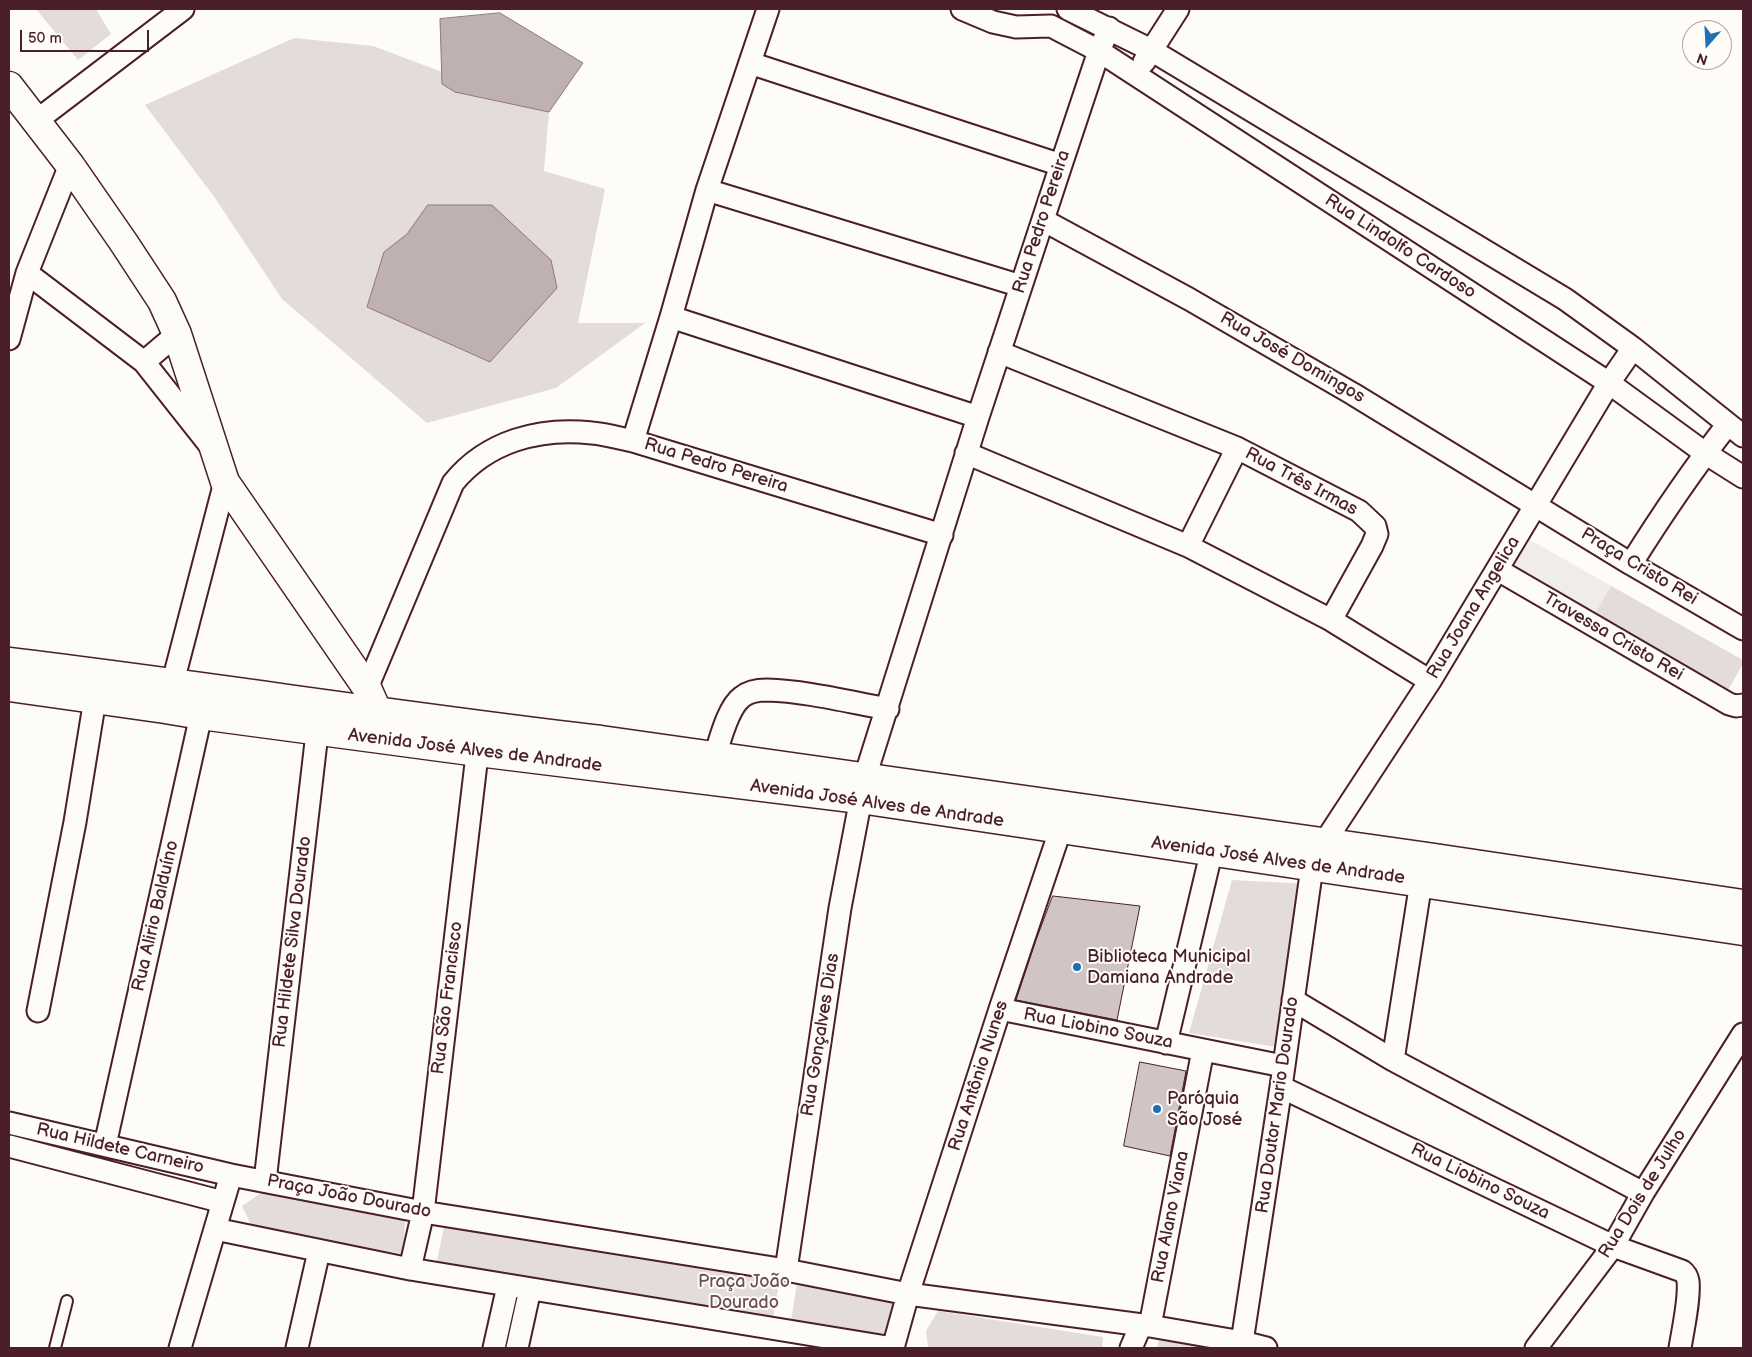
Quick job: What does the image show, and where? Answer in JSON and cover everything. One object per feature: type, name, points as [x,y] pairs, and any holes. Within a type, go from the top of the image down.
[{"type":"main road","points":[[9,86],[70,165],[162,301],[177,334],[225,482],[373,700],[388,740]]},
{"type":"main road","name":"Avenida José Alves de Andrade","points":[[9,662],[320,703],[373,700],[481,726],[602,740],[715,756],[863,788]]},
{"type":"main road","name":"Avenida José Alves de Andrade","points":[[9,687],[166,709],[201,716],[478,752],[863,788],[1214,840],[1324,843],[1743,904]]},
{"type":"main road","name":"Avenida José Alves de Andrade","points":[[1214,840],[1312,867],[1743,931]]},
{"type":"street","points":[[36,121],[182,9]]},
{"type":"street","name":"Rua Pedro Pereira","points":[[633,441],[707,190],[768,9]]},
{"type":"street","points":[[962,9],[993,22],[1016,27],[1055,17]]},
{"type":"street","points":[[1068,9],[1151,50],[1565,299],[1633,348],[1735,430],[1706,453],[1631,564]]},
{"type":"street","points":[[1135,74],[1178,9]]},
{"type":"street","name":"Rua Lindolfo Cardoso","points":[[1055,17],[1099,51],[1608,383],[1743,477]]},
{"type":"street","name":"Rua Pedro Pereira","points":[[863,788],[966,452],[1060,165],[1099,51],[1109,28]]},
{"type":"street","points":[[750,63],[1060,165]]},
{"type":"street","points":[[9,339],[27,273],[70,165]]},
{"type":"street","points":[[707,190],[1021,286]]},
{"type":"street","name":"Rua José Domingos","points":[[1043,220],[1190,299],[1328,379],[1536,505]]},
{"type":"street","points":[[27,273],[144,362],[216,452]]},
{"type":"street","points":[[671,317],[978,417]]},
{"type":"street","points":[[144,362],[177,334]]},
{"type":"street","name":"Rua Joana Angelica","points":[[1312,867],[1324,843],[1430,681],[1498,570],[1608,383],[1633,348]]},
{"type":"street","name":"Rua Três Irmas","points":[[1000,352],[1237,448],[1359,511],[1375,526],[1377,534],[1331,620]]},
{"type":"street","name":"Rua Pedro Pereira","points":[[373,700],[453,483],[472,463],[499,446],[525,436],[558,431],[592,433],[633,441],[942,535]]},
{"type":"street","name":"Rua Três Irmas","points":[[1188,546],[1237,448]]},
{"type":"street","points":[[966,452],[1188,546],[1331,620],[1430,681]]},
{"type":"street","points":[[166,709],[185,684],[225,482]]},
{"type":"street","name":"Praça Cristo Rei","points":[[1536,505],[1631,564],[1743,629]]},
{"type":"street","name":"Travessa Cristo Rei","points":[[1498,570],[1736,704]]},
{"type":"street","name":"Rua Alirio Balduíno","points":[[105,1145],[201,716],[185,684]]},
{"type":"street","points":[[715,756],[732,710],[740,698],[751,692],[766,690],[784,692],[888,709]]},
{"type":"street","points":[[38,1011],[75,822],[95,699]]},
{"type":"street","name":"Rua Hildete Silva Dourado","points":[[265,1181],[320,703]]},
{"type":"street","name":"Rua São Francisco","points":[[410,1269],[422,1212],[481,726]]},
{"type":"street","name":"Rua Gonçalves Dias","points":[[786,1270],[840,908],[863,788]]},
{"type":"street","name":"Rua Antônio Nunes","points":[[893,1348],[908,1294],[1000,1009],[1065,818]]},
{"type":"street","points":[[1166,1043],[1214,840]]},
{"type":"street","name":"Rua Doutor Mario Dourado","points":[[1242,1342],[1312,867]]},
{"type":"street","points":[[1393,1060],[1421,882]]},
{"type":"street","points":[[1293,1000],[1393,1060],[1643,1192]]},
{"type":"street","name":"Rua Liobino Souza","points":[[1000,1009],[1283,1066]]},
{"type":"street","name":"Rua Dois de Julho","points":[[1536,1348],[1613,1246],[1643,1192],[1743,1034]]},
{"type":"street","name":"Rua Alano Viana","points":[[1131,1348],[1145,1326],[1202,1050]]},
{"type":"street","name":"Rua Liobino Souza","points":[[1281,1087],[1613,1246],[1682,1271],[1688,1280],[1688,1291],[1680,1348]]},
{"type":"street","name":"Rua Hildete Carneiro","points":[[9,1122],[231,1175]]},
{"type":"street","points":[[18,1149],[36,1129]]},
{"type":"street","name":"Rua Hildete Carneiro","points":[[18,1149],[223,1202]]},
{"type":"street","points":[[180,1348],[231,1175]]},
{"type":"street","name":"Praça João Dourado","points":[[231,1175],[422,1212],[786,1270],[908,1294],[1145,1326],[1242,1342],[1266,1348]]},
{"type":"street","points":[[215,1229],[319,1252],[410,1269],[868,1346],[893,1348]]},
{"type":"street","points":[[297,1348],[319,1252]]},
{"type":"street","points":[[494,1348],[508,1286]]},
{"type":"street","points":[[517,1348],[530,1289]]},
{"type":"lane","points":[[54,1348],[67,1301]]},
{"type":"shaded area","points":[[500,13],[583,63],[549,112],[455,92],[442,84],[440,19]]},
{"type":"shaded area","points":[[428,205],[492,205],[551,260],[557,288],[490,362],[367,307],[384,252],[407,234]]},
{"type":"shaded area","points":[[1523,536],[1684,627],[1658,669],[1500,579]]},
{"type":"green space","points":[[36,9],[96,9],[111,34],[78,60]]},
{"type":"green space","points":[[294,38],[373,46],[549,112],[544,171],[605,189],[578,323],[645,323],[556,388],[427,423],[282,299],[215,198],[145,105]]},
{"type":"green space","points":[[1611,586],[1743,660],[1743,664],[1720,704],[1587,628]]},
{"type":"green space","points":[[1232,880],[1310,884],[1283,1048],[1189,1033]]},
{"type":"green space","points":[[267,1189],[406,1211],[403,1254],[253,1229],[242,1206]]},
{"type":"green space","name":"Praça João Dourado","points":[[446,1217],[781,1272],[772,1324],[436,1265]]},
{"type":"green space","name":"Praça João Dourado","points":[[798,1276],[919,1293],[903,1348],[790,1328]]},
{"type":"green space","points":[[938,1311],[1103,1337],[1102,1348],[928,1347],[926,1331]]},
{"type":"green space","points":[[1159,1338],[1208,1348],[1157,1348]]},
{"type":"building","name":"Biblioteca Municipal Damiana Andrade","points":[[1053,896],[1140,906],[1117,1020],[1016,1000]]},
{"type":"building","name":"Paróquia São José","points":[[1140,1062],[1186,1071],[1170,1156],[1124,1146]]},
{"type":"place","name":"Biblioteca Municipal Damiana Andrade","points":[[1077,967]]},
{"type":"place","name":"Paróquia São José","points":[[1157,1109]]}]
